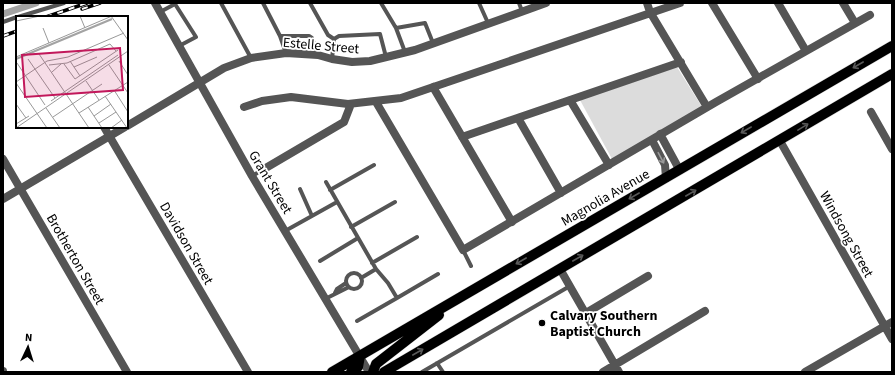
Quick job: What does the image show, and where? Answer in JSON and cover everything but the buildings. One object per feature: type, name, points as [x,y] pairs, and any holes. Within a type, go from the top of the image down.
[{"type":"main road","name":"Magnolia Avenue","points":[[332,372],[892,46]]},
{"type":"main road","points":[[384,372],[892,74]]},
{"type":"main road","points":[[373,372],[376,364],[473,290]]},
{"type":"main road","points":[[351,372],[358,367],[360,356]]},
{"type":"street","name":"Grant Street","points":[[155,3],[178,47],[252,176],[369,372]]},
{"type":"street","name":"Estelle Street","points":[[128,125],[224,68],[251,58],[286,53],[318,55],[352,62],[370,61],[386,58],[433,43],[488,23],[520,7],[546,3]]},
{"type":"street","points":[[647,3],[650,12],[707,107]]},
{"type":"street","points":[[244,107],[262,101],[291,97],[351,104],[401,98],[680,3]]},
{"type":"street","points":[[712,3],[758,79]]},
{"type":"street","points":[[778,3],[806,51]]},
{"type":"street","points":[[843,3],[855,23]]},
{"type":"street","points":[[376,102],[463,250],[660,134],[870,15]]},
{"type":"street","points":[[462,137],[680,62]]},
{"type":"street","points":[[433,87],[512,222]]},
{"type":"street","points":[[570,100],[609,165]]},
{"type":"street","points":[[264,169],[344,122],[351,104]]},
{"type":"street","points":[[871,112],[892,149]]},
{"type":"street","points":[[518,118],[561,193]]},
{"type":"street","name":"Davidson Street","points":[[105,128],[248,372]]},
{"type":"street","name":"Estelle Street","points":[[3,199],[123,128]]},
{"type":"street","points":[[660,134],[679,169]]},
{"type":"street","points":[[652,140],[665,165],[666,178]]},
{"type":"street","name":"Windsong Street","points":[[780,141],[888,324],[892,339]]},
{"type":"street","name":"Brotherton Street","points":[[3,159],[127,372]]},
{"type":"street","points":[[560,269],[617,368]]},
{"type":"street","points":[[586,313],[648,276]]},
{"type":"street","points":[[603,372],[617,368],[705,311]]},
{"type":"street","points":[[806,372],[888,324]]},
{"type":"lane","points":[[21,16],[64,3]]},
{"type":"lane","points":[[221,3],[251,58]]},
{"type":"lane","points":[[263,3],[280,36],[286,53]]},
{"type":"lane","points":[[310,3],[328,35],[334,38],[339,36],[380,34],[386,58]]},
{"type":"lane","points":[[381,3],[396,28],[405,52]]},
{"type":"lane","points":[[479,3],[488,23]]},
{"type":"lane","points":[[160,12],[175,4],[196,37],[178,47]]},
{"type":"lane","points":[[3,22],[16,18]]},
{"type":"lane","points":[[396,28],[425,23],[433,43]]},
{"type":"lane","points":[[280,36],[310,36],[318,55]]},
{"type":"lane","points":[[332,59],[334,38]]},
{"type":"lane","points":[[330,190],[374,165]]},
{"type":"lane","points":[[252,176],[264,169]]},
{"type":"lane","points":[[326,182],[372,263],[388,282],[397,298]]},
{"type":"lane","points":[[300,189],[312,216]]},
{"type":"lane","points":[[285,231],[337,202]]},
{"type":"lane","points":[[351,227],[395,202]]},
{"type":"lane","points":[[372,263],[417,237]]},
{"type":"lane","points":[[320,261],[358,238]]},
{"type":"lane","points":[[463,250],[471,266]]},
{"type":"lane","points":[[361,278],[376,269]]},
{"type":"lane","points":[[349,288],[346,283],[346,278],[350,274],[357,274],[361,278]]},
{"type":"lane","points":[[357,321],[438,274]]},
{"type":"lane","points":[[325,299],[335,293],[349,288],[358,288],[361,283],[361,278]]},
{"type":"lane","points":[[335,293],[337,289],[346,283]]},
{"type":"lane","points":[[422,372],[570,286]]},
{"type":"lane","points":[[437,363],[443,372]]},
{"type":"shaded area","points":[[677,67],[702,107],[612,159],[580,100]]},
{"type":"waterway","points":[[3,14],[36,3]]},
{"type":"railway","points":[[49,16],[87,3]]},
{"type":"railway","points":[[82,9],[100,3]]},
{"type":"railway","points":[[3,36],[16,31]]},
{"type":"place","name":"Calvary Southern Baptist Church","points":[[542,323]]}]
